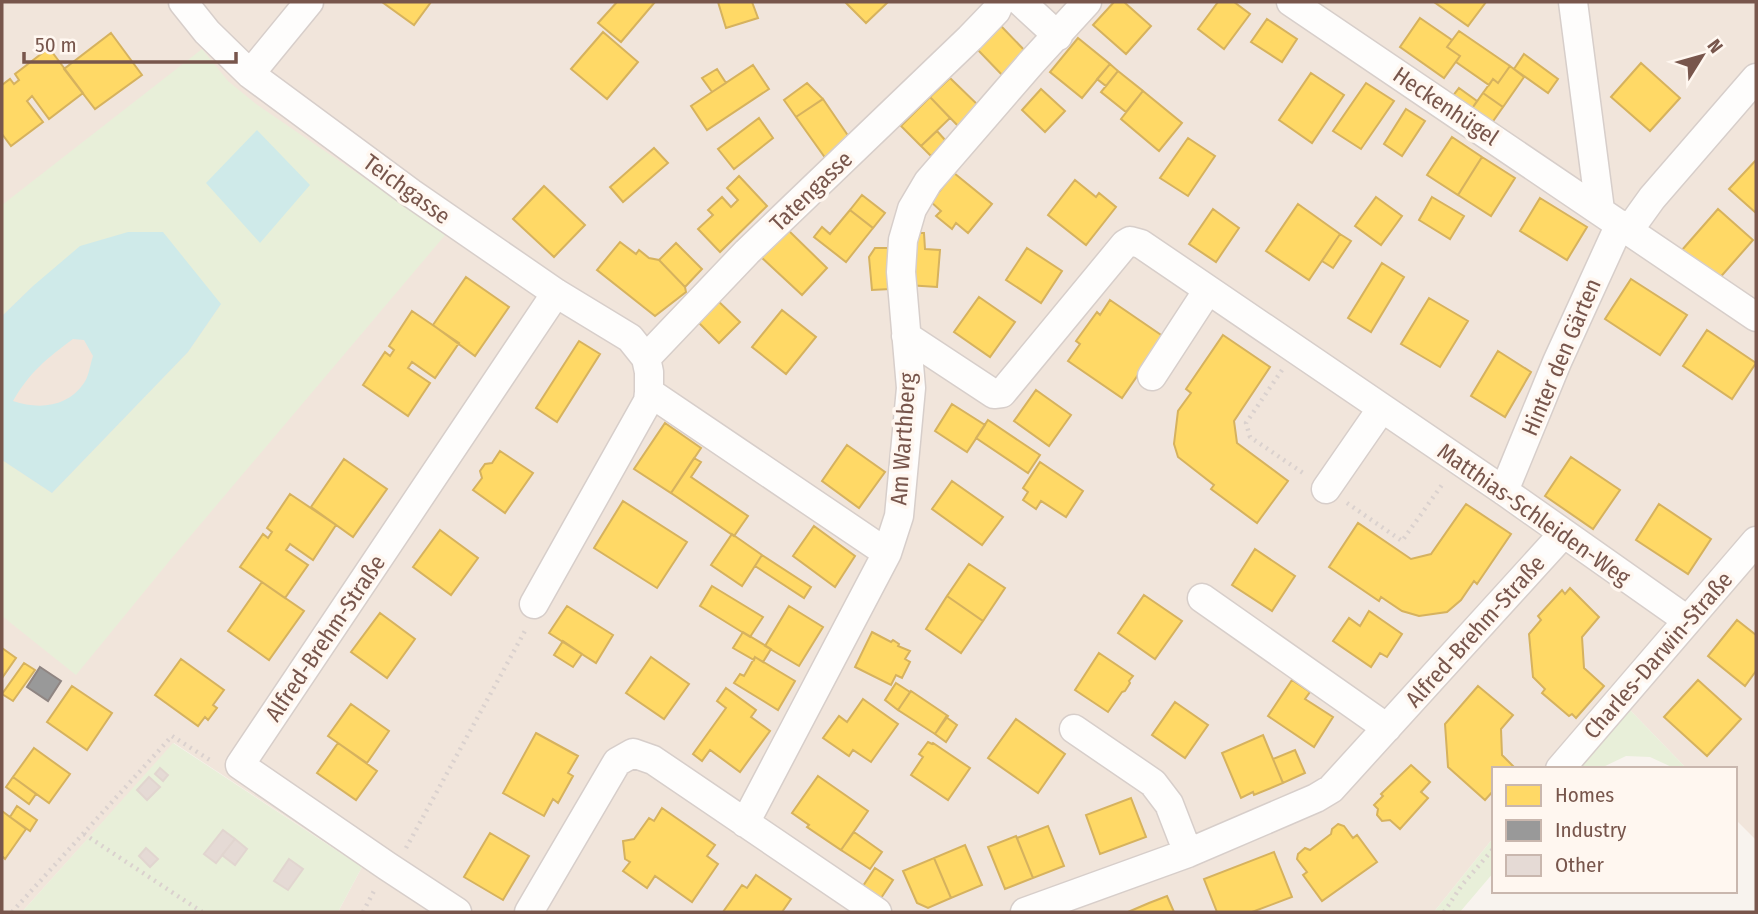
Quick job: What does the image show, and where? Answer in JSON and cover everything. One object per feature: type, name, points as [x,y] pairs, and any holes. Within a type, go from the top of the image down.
[{"type":"street","name":"Teichgasse","points":[[183,2],[207,32],[250,74],[411,193],[556,293],[630,338],[646,358]]},
{"type":"street","points":[[250,74],[309,2]]},
{"type":"street","name":"Tatengasse","points":[[646,358],[747,252],[970,38],[996,11],[1000,2]]},
{"type":"street","points":[[1021,2],[1058,36]]},
{"type":"street","name":"Am Warthberg","points":[[745,823],[887,553],[898,516],[911,388],[901,272],[902,240],[912,209],[928,182],[1087,2]]},
{"type":"street","name":"Heckenhügel","points":[[1291,2],[1616,221]]},
{"type":"street","points":[[1573,2],[1616,221],[1756,317]]},
{"type":"street","name":"Hinter den Gärten","points":[[1504,491],[1616,221],[1652,198],[1756,78]]},
{"type":"street","name":"Matthias-Schleiden-Weg","points":[[906,336],[998,395],[1115,254],[1130,241],[1141,244],[1504,491],[1687,620]]},
{"type":"street","points":[[1152,376],[1208,290]]},
{"type":"street","name":"Alfred-Brehm-Straße","points":[[240,765],[556,293]]},
{"type":"street","points":[[534,604],[648,401],[649,372],[646,358]]},
{"type":"street","points":[[649,392],[887,553]]},
{"type":"street","points":[[1326,489],[1382,408]]},
{"type":"street","name":"Alfred-Brehm-Straße","points":[[1025,912],[1188,853],[1331,789],[1563,534]]},
{"type":"street","name":"Charles-Darwin-Straße","points":[[1562,767],[1756,541]]},
{"type":"street","name":"Alfred-Brehm-Straße","points":[[1202,598],[1387,728]]},
{"type":"street","points":[[1074,729],[1153,783],[1169,804],[1188,853]]},
{"type":"street","points":[[529,912],[617,762],[633,753],[653,760],[877,912]]},
{"type":"street","points":[[240,765],[457,912]]},
{"type":"path","points":[[394,870],[533,617],[534,604]]},
{"type":"path","points":[[12,912],[172,736],[225,770],[240,765]]},
{"type":"path","points":[[84,834],[202,912]]},
{"type":"path","points":[[1444,912],[1492,850]]},
{"type":"shaded area","points":[[2,2],[1756,2],[1756,840],[1737,821],[1737,767],[1685,767],[1629,709],[1581,767],[1492,767],[1492,840],[1434,912],[338,912],[362,867],[174,743],[22,912],[2,912]]},
{"type":"green space","points":[[202,49],[228,81],[256,104],[446,234],[76,675],[2,616],[2,460],[52,493],[188,352],[221,304],[33,286],[2,316],[2,205]]},
{"type":"green space","points":[[1629,709],[1685,767],[1672,767],[1650,757],[1626,756],[1603,767],[1581,767]]},
{"type":"green space","points":[[173,743],[362,867],[338,912],[22,912]]},
{"type":"green space","points":[[1492,840],[1492,874],[1460,912],[1434,912]]},
{"type":"water","points":[[257,130],[310,185],[260,243],[206,183]]},
{"type":"water","points":[[128,232],[163,232],[221,304],[188,352],[52,493],[2,460],[2,316],[80,246]],"holes":[[[73,339],[84,340],[93,356],[87,377],[77,391],[61,402],[43,406],[13,401],[25,382],[47,360]]]},
{"type":"building: Homes","points":[[382,2],[431,2],[414,25]]},
{"type":"building: Homes","points":[[617,2],[655,2],[621,42],[598,23]]},
{"type":"building: Homes","points":[[718,2],[752,2],[758,18],[726,28]]},
{"type":"building: Homes","points":[[845,2],[888,2],[866,23]]},
{"type":"building: Homes","points":[[1114,2],[1124,2],[1151,26],[1126,54],[1093,25]]},
{"type":"building: Homes","points":[[1218,2],[1234,2],[1250,14],[1224,49],[1198,29]]},
{"type":"building: Homes","points":[[1434,2],[1486,2],[1468,26]]},
{"type":"building: Homes","points":[[1420,18],[1452,40],[1447,47],[1460,56],[1444,78],[1400,47]]},
{"type":"building: Homes","points":[[1267,19],[1297,39],[1282,62],[1251,42]]},
{"type":"building: Homes","points":[[1001,26],[1029,55],[1005,78],[977,49]]},
{"type":"building: Homes","points":[[1459,31],[1510,66],[1498,83],[1493,79],[1489,85],[1456,62],[1460,56],[1447,47]]},
{"type":"building: Homes","points":[[603,32],[638,62],[607,99],[571,69]]},
{"type":"building: Homes","points":[[111,33],[142,75],[95,109],[64,69]]},
{"type":"building: Homes","points":[[1078,38],[1110,64],[1082,98],[1050,72]]},
{"type":"building: Homes","points":[[49,48],[83,93],[49,119],[32,96],[27,101],[43,122],[11,146],[2,134],[2,85],[10,79],[14,84],[19,80],[15,74]]},
{"type":"building: Homes","points":[[1524,54],[1558,79],[1548,93],[1514,69]]},
{"type":"building: Homes","points":[[1641,63],[1680,98],[1650,131],[1611,97]]},
{"type":"building: Homes","points":[[1110,64],[1118,71],[1106,86],[1097,79]]},
{"type":"building: Homes","points":[[753,65],[769,89],[707,130],[691,106]]},
{"type":"building: Homes","points":[[1510,66],[1524,77],[1503,107],[1483,93],[1493,79],[1498,83]]},
{"type":"building: Homes","points":[[717,69],[726,83],[712,92],[702,78]]},
{"type":"building: Homes","points":[[1118,71],[1143,91],[1126,112],[1101,92]]},
{"type":"building: Homes","points":[[1311,73],[1344,95],[1312,143],[1279,120]]},
{"type":"building: Homes","points":[[950,78],[980,107],[960,128],[930,97]]},
{"type":"building: Homes","points":[[807,83],[823,99],[796,117],[784,100]]},
{"type":"building: Homes","points":[[1366,83],[1394,101],[1361,149],[1333,131]]},
{"type":"building: Homes","points":[[1459,88],[1477,101],[1471,110],[1452,97]]},
{"type":"building: Homes","points":[[1041,89],[1065,111],[1045,132],[1022,110]]},
{"type":"building: Homes","points":[[1143,91],[1182,123],[1159,151],[1121,119]]},
{"type":"building: Homes","points":[[1483,93],[1503,107],[1491,124],[1471,110]]},
{"type":"building: Homes","points":[[930,97],[950,118],[921,146],[901,126]]},
{"type":"building: Homes","points":[[823,99],[849,137],[826,159],[796,117]]},
{"type":"building: Homes","points":[[1406,109],[1425,121],[1402,156],[1384,144]]},
{"type":"building: Homes","points":[[759,118],[773,138],[734,169],[718,149]]},
{"type":"building: Homes","points":[[937,131],[946,141],[931,156],[921,146]]},
{"type":"building: Homes","points":[[1452,137],[1482,157],[1458,195],[1427,175]]},
{"type":"building: Homes","points":[[1188,138],[1215,156],[1188,196],[1160,178]]},
{"type":"building: Homes","points":[[654,148],[668,163],[623,202],[610,187]]},
{"type":"building: Homes","points":[[1482,157],[1515,178],[1491,216],[1458,195]]},
{"type":"building: Homes","points":[[1756,160],[1756,213],[1729,189]]},
{"type":"building: Homes","points":[[954,173],[992,204],[968,233],[956,223],[952,229],[936,216],[941,211],[931,202]]},
{"type":"building: Homes","points":[[739,176],[767,206],[720,252],[698,229],[713,215],[708,210],[722,197],[731,207],[738,200],[727,188]]},
{"type":"building: Homes","points":[[1075,180],[1096,197],[1099,193],[1116,207],[1086,245],[1048,215]]},
{"type":"building: Homes","points":[[544,186],[585,225],[554,257],[513,219]]},
{"type":"building: Homes","points":[[862,195],[885,213],[873,228],[850,210]]},
{"type":"building: Homes","points":[[1376,197],[1402,216],[1381,245],[1355,226]]},
{"type":"building: Homes","points":[[1432,197],[1464,216],[1450,239],[1419,220]]},
{"type":"building: Homes","points":[[1540,198],[1587,227],[1567,260],[1520,231]]},
{"type":"building: Homes","points":[[1298,204],[1340,234],[1309,280],[1266,251]]},
{"type":"building: Homes","points":[[1213,209],[1239,228],[1216,262],[1189,244]]},
{"type":"building: Homes","points":[[1718,209],[1753,240],[1717,281],[1682,250]]},
{"type":"building: Homes","points":[[850,210],[873,228],[846,262],[814,237],[822,227],[830,234]]},
{"type":"building: Homes","points":[[787,229],[827,268],[802,295],[761,257]]},
{"type":"building: Homes","points":[[913,233],[924,233],[925,249],[940,250],[937,287],[907,285]]},
{"type":"building: Homes","points":[[1340,234],[1351,241],[1333,268],[1322,261]]},
{"type":"building: Homes","points":[[620,242],[636,254],[639,250],[649,258],[659,260],[685,287],[686,292],[655,316],[597,270]]},
{"type":"building: Homes","points":[[676,243],[702,269],[685,287],[659,260]]},
{"type":"building: Homes","points":[[875,248],[891,248],[890,289],[872,290],[869,257]]},
{"type":"building: Homes","points":[[1027,248],[1062,271],[1041,303],[1006,280]]},
{"type":"building: Homes","points":[[1382,263],[1404,277],[1371,332],[1348,318]]},
{"type":"building: Homes","points":[[466,277],[509,307],[475,356],[433,325]]},
{"type":"building: Homes","points":[[1631,279],[1687,315],[1660,355],[1605,319]]},
{"type":"building: Homes","points":[[979,297],[1015,322],[990,357],[954,332]]},
{"type":"building: Homes","points":[[1429,298],[1468,321],[1440,367],[1401,344]]},
{"type":"building: Homes","points":[[716,299],[740,322],[719,343],[696,320]]},
{"type":"building: Homes","points":[[1110,300],[1164,337],[1122,398],[1068,361],[1080,344],[1076,341],[1097,312],[1100,315]]},
{"type":"building: Homes","points":[[782,310],[816,337],[786,374],[752,347]]},
{"type":"building: Homes","points":[[412,311],[459,343],[435,378],[412,362],[408,368],[430,383],[408,416],[363,385],[385,352],[390,356],[394,350],[389,346]]},
{"type":"building: Homes","points":[[1707,330],[1756,363],[1732,399],[1683,366]]},
{"type":"building: Homes","points":[[1223,335],[1270,367],[1234,421],[1237,443],[1288,481],[1257,523],[1211,489],[1214,485],[1178,457],[1174,444],[1178,411],[1191,393],[1186,389]]},
{"type":"building: Homes","points":[[579,341],[600,354],[557,422],[536,408]]},
{"type":"building: Homes","points":[[1498,351],[1531,372],[1505,417],[1471,396]]},
{"type":"building: Homes","points":[[1036,390],[1071,415],[1049,446],[1014,421]]},
{"type":"building: Homes","points":[[952,404],[985,425],[967,452],[935,431]]},
{"type":"building: Homes","points":[[988,420],[1040,455],[1028,473],[976,438]]},
{"type":"building: Homes","points":[[665,423],[701,448],[671,493],[634,469]]},
{"type":"building: Homes","points":[[847,445],[885,472],[859,508],[822,481]]},
{"type":"building: Homes","points":[[500,451],[533,473],[505,513],[473,490],[482,478],[480,471],[485,464],[492,463]]},
{"type":"building: Homes","points":[[1571,457],[1620,490],[1593,529],[1545,496]]},
{"type":"building: Homes","points":[[694,458],[701,462],[691,477],[748,516],[734,536],[671,493]]},
{"type":"building: Homes","points":[[344,459],[387,489],[353,537],[311,507]]},
{"type":"building: Homes","points":[[1040,462],[1083,491],[1066,517],[1041,501],[1036,509],[1023,500],[1028,492],[1023,488]]},
{"type":"building: Homes","points":[[952,481],[1003,517],[982,545],[932,509]]},
{"type":"building: Homes","points":[[290,494],[336,525],[313,560],[290,544],[286,550],[308,565],[285,598],[240,567],[263,534],[268,538],[272,532],[267,528]]},
{"type":"building: Homes","points":[[623,501],[687,542],[657,588],[594,548]]},
{"type":"building: Homes","points":[[1466,504],[1511,534],[1477,584],[1474,581],[1461,600],[1447,612],[1419,616],[1402,611],[1381,597],[1379,601],[1329,567],[1358,523],[1411,559],[1431,554]]},
{"type":"building: Homes","points":[[1659,504],[1711,539],[1688,574],[1636,540]]},
{"type":"building: Homes","points":[[814,526],[855,556],[835,587],[793,556]]},
{"type":"building: Homes","points":[[440,530],[478,558],[451,595],[413,567]]},
{"type":"building: Homes","points":[[732,534],[762,555],[742,586],[711,565]]},
{"type":"building: Homes","points":[[1255,549],[1295,576],[1272,611],[1232,585]]},
{"type":"building: Homes","points":[[762,555],[811,587],[804,598],[755,566]]},
{"type":"building: Homes","points":[[969,564],[1005,588],[983,621],[947,596]]},
{"type":"building: Homes","points":[[262,582],[304,611],[269,660],[228,631]]},
{"type":"building: Homes","points":[[712,586],[763,617],[750,637],[700,606]]},
{"type":"building: Homes","points":[[1570,588],[1599,617],[1582,637],[1584,668],[1604,686],[1576,718],[1572,714],[1569,716],[1542,693],[1545,689],[1533,677],[1529,634],[1541,620],[1538,616],[1562,590],[1565,594]]},
{"type":"building: Homes","points":[[1144,595],[1182,621],[1155,659],[1118,633]]},
{"type":"building: Homes","points":[[947,596],[983,621],[961,653],[926,629]]},
{"type":"building: Homes","points":[[567,606],[613,635],[596,663],[549,633]]},
{"type":"building: Homes","points":[[789,606],[823,627],[799,666],[765,646]]},
{"type":"building: Homes","points":[[1369,611],[1402,634],[1387,657],[1380,653],[1371,667],[1333,641],[1349,618],[1360,626]]},
{"type":"building: Homes","points":[[380,613],[415,639],[387,678],[351,652]]},
{"type":"building: Homes","points":[[1737,620],[1756,635],[1756,671],[1745,686],[1708,656]]},
{"type":"building: Homes","points":[[743,632],[771,649],[763,662],[733,648]]},
{"type":"building: Homes","points":[[872,632],[891,642],[893,640],[898,646],[910,651],[905,659],[910,662],[902,678],[896,675],[891,685],[855,667]]},
{"type":"building: Homes","points":[[563,641],[582,654],[573,667],[554,655]]},
{"type":"building: Homes","points":[[2,648],[16,658],[2,678]]},
{"type":"building: Homes","points":[[1099,653],[1133,676],[1108,712],[1075,690]]},
{"type":"building: Homes","points":[[651,657],[689,684],[664,719],[626,693]]},
{"type":"building: Homes","points":[[755,657],[795,681],[778,710],[734,683],[740,674],[744,676]]},
{"type":"building: Homes","points":[[181,659],[224,690],[213,705],[217,708],[208,720],[205,717],[198,726],[155,695]]},
{"type":"building: Homes","points":[[24,663],[35,670],[13,701],[2,694]]},
{"type":"building: Homes","points":[[1292,680],[1310,692],[1305,699],[1333,717],[1314,747],[1268,716]]},
{"type":"building: Homes","points":[[1698,680],[1741,719],[1707,756],[1664,717]]},
{"type":"building: Homes","points":[[896,683],[910,692],[898,710],[885,700]]},
{"type":"building: Homes","points":[[72,686],[112,713],[87,750],[47,722]]},
{"type":"building: Homes","points":[[1478,686],[1513,715],[1501,729],[1502,755],[1514,767],[1492,767],[1492,792],[1485,800],[1448,767],[1445,724]]},
{"type":"building: Homes","points":[[726,688],[756,710],[751,717],[770,731],[740,772],[710,750],[702,761],[693,754],[726,708],[717,701]]},
{"type":"building: Homes","points":[[911,691],[948,716],[935,734],[898,710]]},
{"type":"building: Homes","points":[[863,699],[898,724],[871,762],[853,750],[849,756],[823,738],[839,716],[847,722]]},
{"type":"building: Homes","points":[[1175,702],[1208,725],[1185,758],[1152,735]]},
{"type":"building: Homes","points":[[351,704],[389,731],[367,763],[328,736]]},
{"type":"building: Homes","points":[[946,717],[957,725],[946,742],[935,734]]},
{"type":"building: Homes","points":[[1016,719],[1065,754],[1038,793],[988,758]]},
{"type":"building: Homes","points":[[536,733],[578,756],[568,773],[573,776],[558,803],[553,799],[544,816],[503,793]]},
{"type":"building: Homes","points":[[1263,735],[1283,783],[1241,798],[1222,753]]},
{"type":"building: Homes","points":[[928,742],[970,768],[948,800],[911,775],[923,757],[919,754]]},
{"type":"building: Homes","points":[[338,743],[377,771],[356,800],[317,773]]},
{"type":"building: Homes","points":[[34,748],[70,774],[49,803],[13,777]]},
{"type":"building: Homes","points":[[1295,750],[1305,773],[1283,783],[1273,759]]},
{"type":"building: Homes","points":[[1411,765],[1430,782],[1421,792],[1428,798],[1400,829],[1390,820],[1382,821],[1374,805],[1383,796],[1381,794]]},
{"type":"building: Homes","points":[[818,776],[868,811],[841,850],[807,827],[809,825],[792,813]]},
{"type":"building: Homes","points":[[13,777],[36,794],[29,804],[6,787]]},
{"type":"building: Homes","points":[[1131,798],[1146,837],[1100,854],[1086,815]]},
{"type":"building: Homes","points":[[17,806],[37,820],[30,831],[10,817]]},
{"type":"building: Homes","points":[[662,808],[715,845],[707,856],[718,864],[692,902],[655,876],[647,888],[623,871],[630,862],[625,859],[623,841],[634,839],[649,818],[654,821]]},
{"type":"building: Homes","points":[[2,811],[26,829],[5,859],[2,856]]},
{"type":"building: Homes","points":[[1338,824],[1344,826],[1353,838],[1357,835],[1377,862],[1322,901],[1303,875],[1307,872],[1297,859],[1298,854],[1305,848],[1310,850],[1331,834]]},
{"type":"building: Homes","points":[[1048,826],[1064,866],[1033,878],[1017,838]]},
{"type":"building: Homes","points":[[854,832],[882,852],[870,869],[841,850]]},
{"type":"building: Homes","points":[[490,833],[529,856],[503,900],[464,877]]},
{"type":"building: Homes","points":[[1016,836],[1033,878],[1005,889],[988,847]]},
{"type":"building: Homes","points":[[965,845],[982,885],[951,898],[934,858]]},
{"type":"building: Homes","points":[[1274,852],[1292,897],[1252,912],[1217,912],[1204,879]]},
{"type":"building: Homes","points":[[934,858],[951,898],[928,908],[917,903],[903,871]]},
{"type":"building: Homes","points":[[875,868],[893,880],[881,898],[863,886]]},
{"type":"building: Homes","points":[[756,875],[791,899],[782,912],[723,912],[742,885],[747,888]]},
{"type":"building: Homes","points":[[1167,896],[1174,912],[1128,912],[1149,903]]},
{"type":"building: Industry","points":[[40,667],[61,681],[48,701],[27,687]]},
{"type":"building: Other","points":[[160,768],[168,775],[163,781],[155,774]]},
{"type":"building: Other","points":[[149,777],[160,787],[147,800],[137,790]]},
{"type":"building: Other","points":[[223,830],[235,839],[216,863],[204,854]]},
{"type":"building: Other","points":[[235,839],[247,849],[235,865],[222,855]]},
{"type":"building: Other","points":[[146,848],[158,859],[150,867],[139,856]]},
{"type":"building: Other","points":[[289,859],[303,869],[288,890],[274,881]]}]
